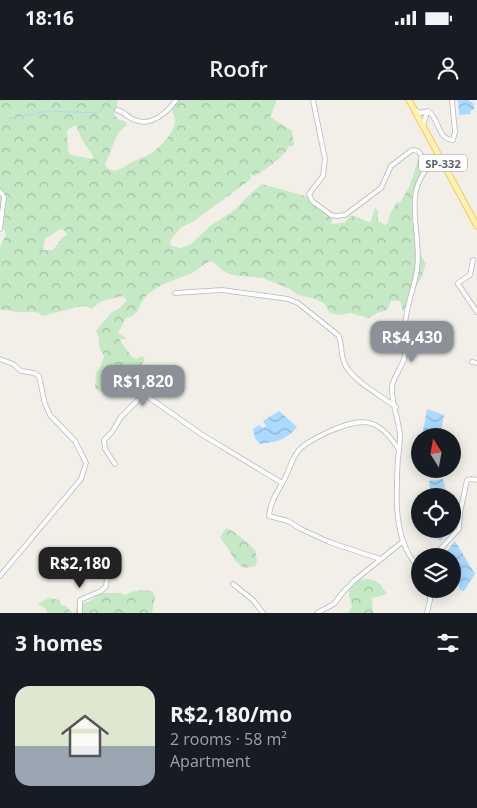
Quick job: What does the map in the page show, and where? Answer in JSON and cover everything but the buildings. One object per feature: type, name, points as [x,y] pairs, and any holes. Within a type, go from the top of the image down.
[{"type":"main road","name":"SP-332","points":[[409,100],[477,225]]},
{"type":"street","points":[[117,110],[136,121],[148,120],[163,114],[176,100]]},
{"type":"street","points":[[313,100],[326,159],[322,176],[309,194],[312,201],[332,214],[336,216],[345,215],[376,193],[384,183],[390,166],[410,152],[418,152],[429,166]]},
{"type":"street","points":[[415,110],[420,113],[428,111],[434,116],[442,135],[449,140],[454,140],[452,100]]},
{"type":"street","points":[[423,126],[427,112]]},
{"type":"street","points":[[411,559],[402,542],[397,490],[400,437],[392,386],[404,358],[405,324],[417,268],[416,193],[421,176],[439,157]]},
{"type":"street","points":[[0,191],[4,202],[0,229]]},
{"type":"street","points":[[473,260],[470,275],[458,284],[476,311]]},
{"type":"street","points":[[175,293],[222,290],[288,299],[298,304],[338,335],[341,342],[343,361],[350,372],[396,407]]},
{"type":"street","points":[[476,311],[477,304]]},
{"type":"street","points":[[0,360],[13,364],[20,371],[39,376],[45,404],[50,415],[75,441],[86,463],[81,479],[0,576]]},
{"type":"street","points":[[115,464],[105,449],[104,440],[112,432],[121,417],[144,394],[201,434],[282,483]]},
{"type":"street","points":[[380,558],[329,542],[288,521],[269,516],[271,502],[299,450],[320,436],[349,424],[361,421],[372,423],[391,437],[399,450]]},
{"type":"street","points":[[441,548],[459,529],[460,512],[467,480],[477,480]]},
{"type":"street","points":[[317,613],[334,604],[348,586],[402,542]]},
{"type":"street","points":[[80,613],[80,600],[101,591],[106,586],[107,578],[101,567]]},
{"type":"street","points":[[232,584],[253,600],[263,613]]},
{"type":"street","points":[[427,613],[430,598]]},
{"type":"green space","points":[[0,100],[118,100],[114,115],[119,120],[125,121],[127,125],[116,137],[105,165],[108,169],[115,171],[150,154],[165,141],[174,127],[172,109],[177,100],[277,100],[270,117],[292,131],[294,146],[289,146],[283,155],[274,162],[255,176],[251,174],[251,179],[194,221],[180,228],[170,241],[171,246],[180,248],[191,244],[210,226],[236,209],[262,184],[305,196],[333,217],[331,224],[344,223],[351,215],[370,223],[375,208],[378,211],[378,221],[385,225],[397,202],[400,203],[410,185],[418,160],[423,162],[423,176],[412,219],[420,251],[426,263],[422,276],[403,311],[400,301],[391,301],[387,310],[369,318],[350,313],[340,315],[330,313],[325,304],[316,299],[298,295],[290,289],[263,278],[231,275],[210,261],[190,274],[152,291],[142,301],[135,314],[126,318],[118,333],[126,338],[120,339],[121,342],[132,357],[136,359],[142,356],[145,359],[137,368],[126,374],[110,388],[100,392],[95,388],[96,373],[101,366],[104,356],[99,346],[99,338],[96,331],[111,313],[120,308],[127,300],[123,296],[102,301],[91,309],[82,306],[42,316],[37,312],[0,310],[0,247],[6,235],[3,227],[0,227]],"holes":[[[76,125],[81,138],[93,159],[71,155],[68,151],[67,132]],[[60,229],[65,231],[67,235],[63,237],[53,250],[43,250],[45,239]]]},
{"type":"green space","points":[[226,528],[237,534],[255,550],[257,561],[255,566],[244,568],[234,558],[220,538]]},
{"type":"green space","points":[[367,579],[379,583],[387,594],[372,598],[373,613],[348,613],[352,606],[349,595],[351,586],[356,580]]},
{"type":"green space","points":[[142,590],[152,591],[155,596],[152,613],[75,613],[77,606],[90,601],[101,593],[120,593],[125,595]]},
{"type":"green space","points":[[49,598],[59,600],[61,605],[66,606],[72,613],[48,613],[46,609],[38,604]]},
{"type":"water","points":[[458,100],[468,100],[474,104],[474,109],[470,111],[471,114],[459,115]]},
{"type":"water","points":[[427,409],[444,415],[442,428],[423,428]]},
{"type":"water","points":[[279,411],[297,427],[280,440],[260,444],[255,438],[253,429],[259,425],[263,428],[266,426],[263,421]]},
{"type":"water","points":[[443,479],[445,488],[430,488],[429,481]]},
{"type":"water","points":[[455,541],[459,548],[449,548]]},
{"type":"water","points":[[461,551],[475,574],[464,591],[461,590]]},
{"type":"waterway","points":[[7,119],[48,111],[98,113],[110,100]]}]
